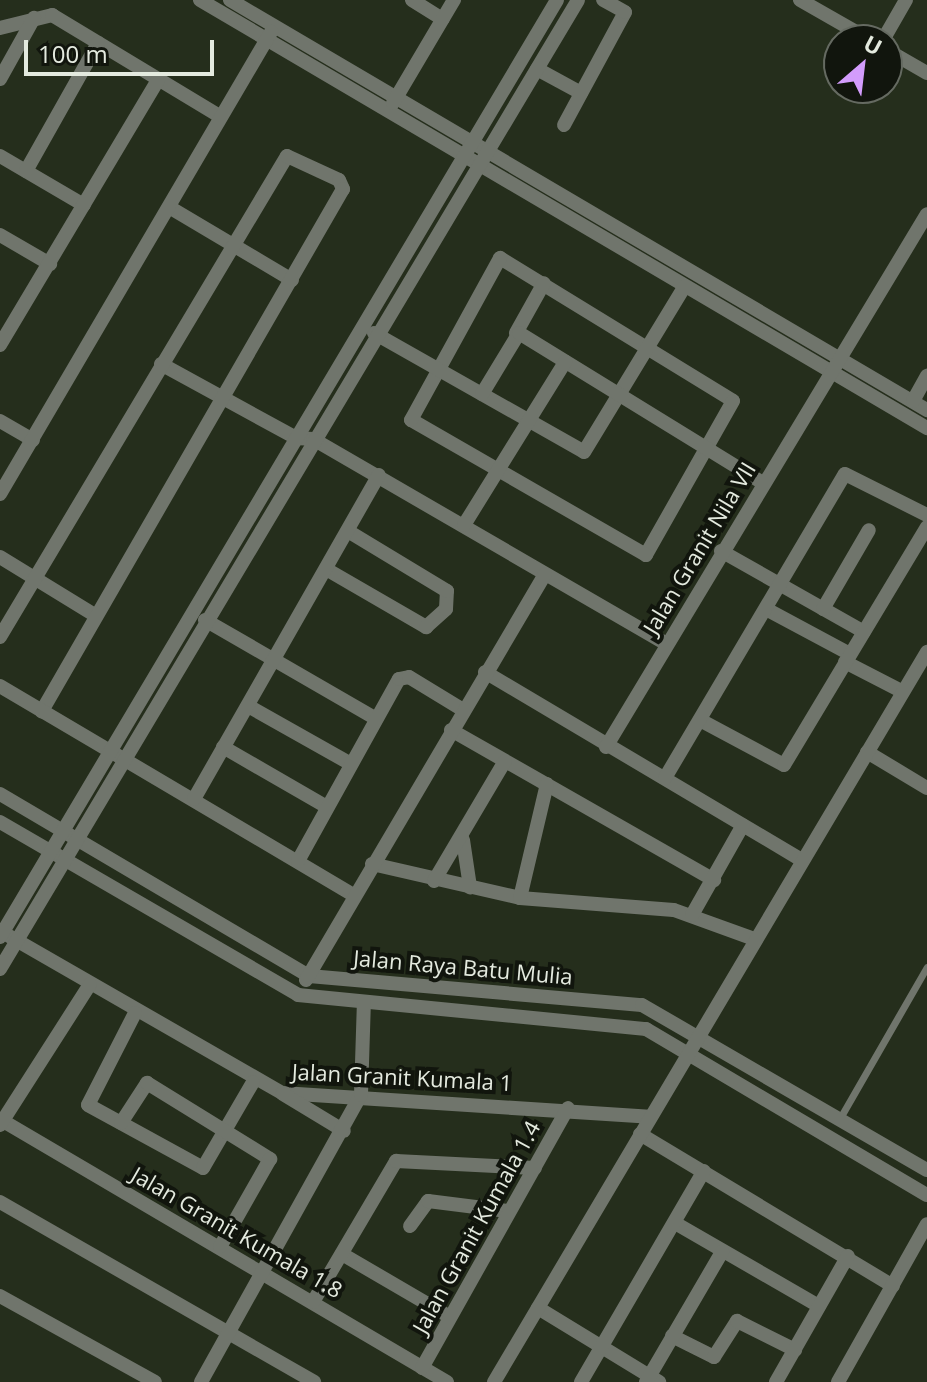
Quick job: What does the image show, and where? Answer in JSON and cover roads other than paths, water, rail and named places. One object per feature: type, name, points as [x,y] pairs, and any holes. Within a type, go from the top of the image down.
[{"type":"street","points":[[200,0],[397,96],[466,147]]},
{"type":"street","points":[[230,0],[270,33],[389,110],[466,147],[927,410]]},
{"type":"street","points":[[412,0],[443,19]]},
{"type":"street","points":[[389,110],[454,0]]},
{"type":"street","points":[[1,933],[466,147],[557,0]]},
{"type":"street","points":[[0,969],[374,333],[485,158],[578,0]]},
{"type":"street","points":[[564,125],[629,6],[603,0]]},
{"type":"street","points":[[800,0],[842,24]]},
{"type":"street","points":[[892,24],[906,0]]},
{"type":"street","points":[[0,28],[52,15],[221,117]]},
{"type":"street","points":[[0,79],[34,18]]},
{"type":"street","points":[[0,494],[270,33]]},
{"type":"street","points":[[26,171],[98,43]]},
{"type":"street","points":[[903,59],[927,73]]},
{"type":"street","points":[[537,69],[581,93]]},
{"type":"street","points":[[0,345],[158,80]]},
{"type":"street","points":[[0,637],[290,153],[339,180],[343,189],[223,398],[93,614],[42,711]]},
{"type":"street","points":[[0,156],[84,205]]},
{"type":"street","points":[[485,158],[685,286],[927,428]]},
{"type":"street","points":[[169,207],[292,280]]},
{"type":"street","name":"Jalan Granit Nila VII","points":[[606,747],[721,551],[927,214]]},
{"type":"street","points":[[0,235],[50,264]]},
{"type":"street","points":[[497,260],[544,283],[649,345],[733,401],[644,555],[412,421],[497,260]]},
{"type":"street","points":[[482,394],[544,283]]},
{"type":"street","points":[[374,333],[586,452],[685,286]]},
{"type":"street","points":[[516,333],[763,483]]},
{"type":"street","points":[[464,525],[565,362]]},
{"type":"street","points":[[161,364],[296,438],[313,439],[379,475],[667,644]]},
{"type":"street","points":[[913,401],[927,376]]},
{"type":"street","points":[[0,421],[33,440]]},
{"type":"street","points":[[665,778],[847,472],[927,515]]},
{"type":"street","points":[[194,799],[379,475]]},
{"type":"street","points":[[700,720],[784,765],[927,527]]},
{"type":"street","points":[[823,609],[869,530]]},
{"type":"street","points":[[326,569],[426,627],[446,609],[447,591],[348,531]]},
{"type":"street","points":[[721,551],[864,632]]},
{"type":"street","points":[[0,557],[93,614]]},
{"type":"street","points":[[298,995],[372,864],[545,574]]},
{"type":"street","points":[[766,609],[903,692]]},
{"type":"street","points":[[205,620],[375,718]]},
{"type":"street","points":[[494,1382],[800,859],[927,652]]},
{"type":"street","points":[[485,672],[606,747],[665,778],[800,859]]},
{"type":"street","points":[[298,861],[375,718],[403,677],[463,710]]},
{"type":"street","points":[[0,686],[354,895]]},
{"type":"street","points":[[248,706],[351,764]]},
{"type":"street","points":[[451,730],[714,880]]},
{"type":"street","points":[[223,747],[327,807]]},
{"type":"street","points":[[867,752],[927,788]]},
{"type":"street","points":[[434,881],[463,840],[505,761]]},
{"type":"street","points":[[520,898],[547,784]]},
{"type":"street","name":"Jalan Raya Batu Mulia","points":[[0,794],[309,976],[642,1005],[698,1031],[927,1170]]},
{"type":"street","points":[[0,822],[298,995],[595,1019],[646,1029],[689,1051],[927,1195]]},
{"type":"street","points":[[692,915],[743,825]]},
{"type":"street","points":[[463,840],[470,887]]},
{"type":"street","points":[[372,864],[434,881],[520,898],[692,915],[754,939]]},
{"type":"street","name":"Jalan Granit Kumala 1","points":[[1,933],[253,1082],[282,1093],[568,1108],[649,1117]]},
{"type":"street","points":[[1,1123],[90,984]]},
{"type":"street","points":[[201,1382],[344,1131],[361,1095],[364,1002]]},
{"type":"street","points":[[135,1013],[86,1102],[121,1123],[203,1168],[253,1082]]},
{"type":"street","points":[[121,1123],[147,1083],[270,1161],[220,1247]]},
{"type":"street","points":[[282,1093],[344,1131]]},
{"type":"street","name":"Jalan Granit Kumala 1.4","points":[[422,1368],[507,1211],[568,1108]]},
{"type":"street","name":"Jalan Granit Kumala 1.8","points":[[1,1123],[265,1271],[447,1382]]},
{"type":"street","points":[[640,1134],[848,1256],[893,1286]]},
{"type":"street","points":[[313,1302],[399,1159],[535,1168]]},
{"type":"street","points":[[581,1382],[704,1171]]},
{"type":"street","points":[[410,1226],[428,1201],[507,1211]]},
{"type":"street","points":[[0,1202],[314,1382]]},
{"type":"street","points":[[675,1223],[819,1306]]},
{"type":"street","points":[[838,1382],[927,1224]]},
{"type":"street","points":[[538,1308],[651,1380],[672,1336],[722,1252]]},
{"type":"street","points":[[342,1254],[450,1317]]},
{"type":"street","points":[[776,1382],[848,1256]]},
{"type":"street","points":[[0,1296],[155,1382]]},
{"type":"street","points":[[672,1336],[714,1357],[741,1321],[795,1350]]},
{"type":"lane","points":[[840,1118],[927,967]]}]
